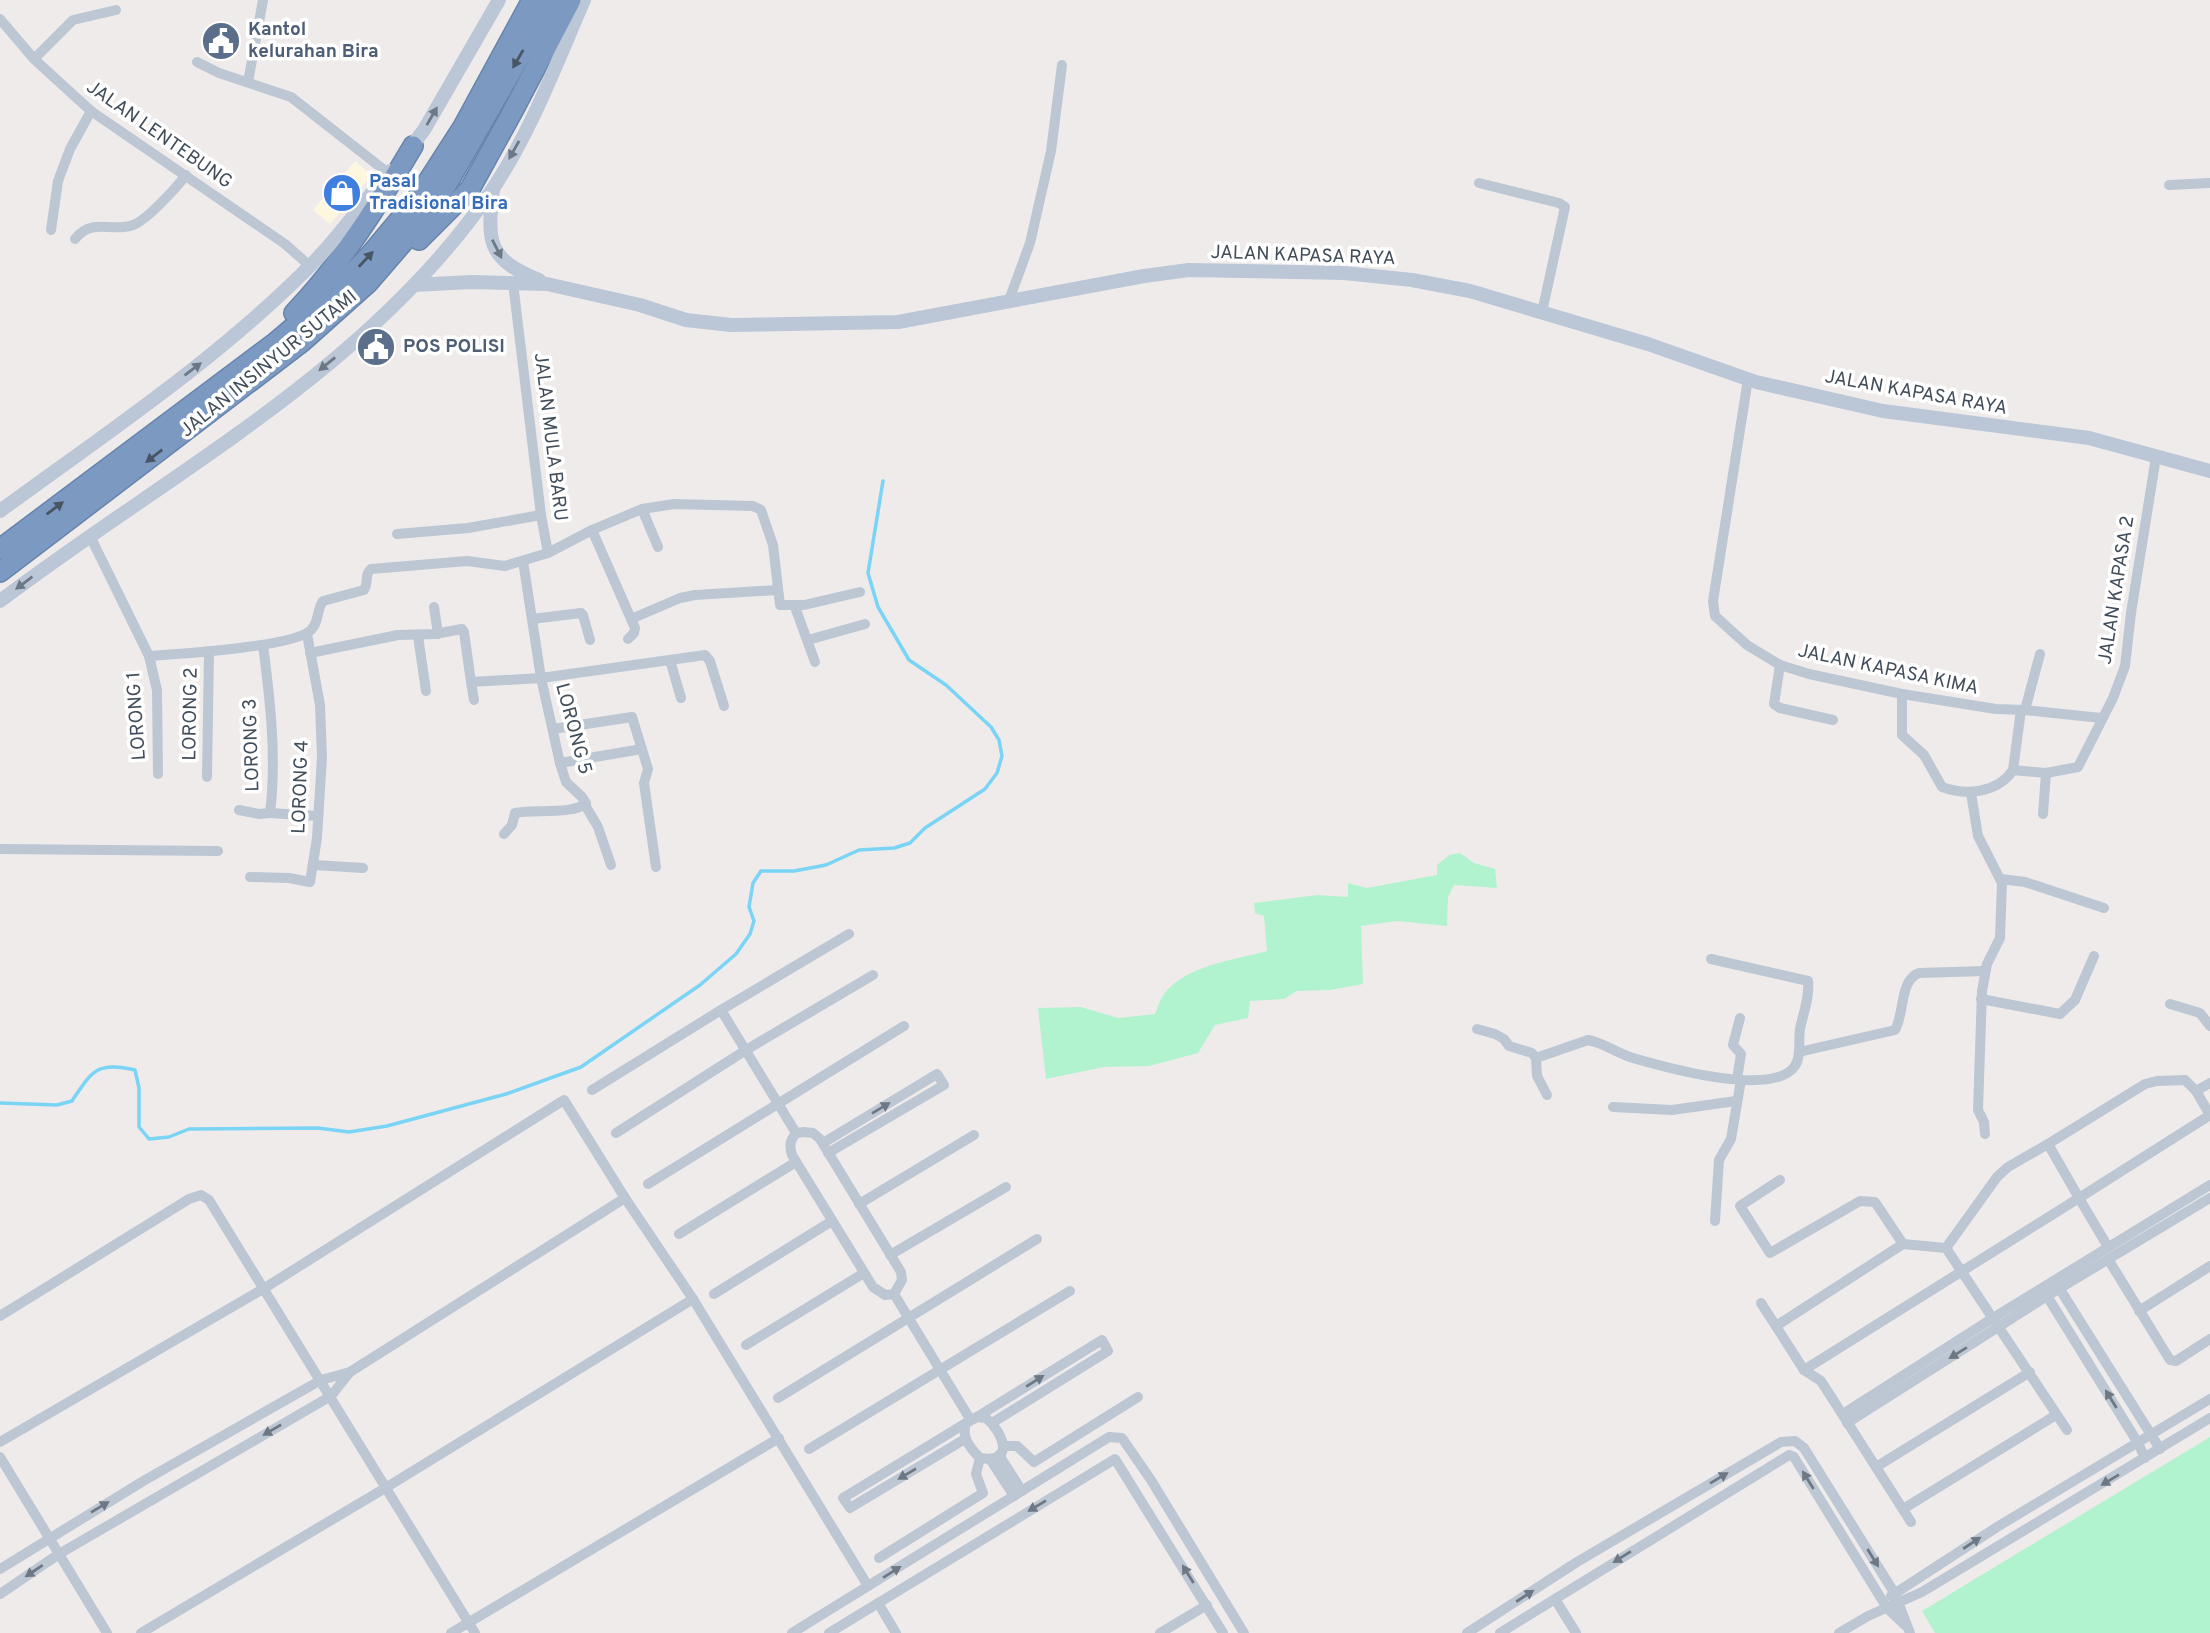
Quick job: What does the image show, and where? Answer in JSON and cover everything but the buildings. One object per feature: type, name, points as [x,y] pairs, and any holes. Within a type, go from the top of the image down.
[{"type":"highway","name":"JALAN INSINYUR SUTAMI","points":[[0,549],[276,342],[328,298],[369,256],[416,200],[463,127],[532,0]]},
{"type":"highway","name":"JALAN INSINYUR SUTAMI","points":[[0,572],[302,342],[368,283],[438,198],[552,0]]},
{"type":"highway","points":[[368,283],[439,222],[470,189],[570,0]]},
{"type":"highway","points":[[209,393],[272,336],[322,283],[386,191],[413,146]]},
{"type":"main road","points":[[0,511],[197,367],[245,327],[310,266],[413,146],[499,0]]},
{"type":"main road","points":[[0,601],[195,464],[328,364],[376,324],[414,285],[457,237],[493,188],[533,116],[584,0]]},
{"type":"main road","name":"JALAN KAPASA RAYA","points":[[493,188],[490,223],[492,241],[507,265],[547,284],[640,305],[686,320],[732,325],[898,323],[1144,276],[1200,271],[1345,273],[1412,280],[1471,291],[1648,344],[1748,379],[1873,409],[2090,438],[2210,471]]},
{"type":"main road","name":"JALAN KAPASA RAYA","points":[[414,285],[547,284]]},
{"type":"street","points":[[248,82],[263,0]]},
{"type":"street","points":[[34,59],[73,20],[116,10]]},
{"type":"street","name":"JALAN LENTEBUNG","points":[[2,26],[70,94],[91,111],[285,244],[310,266]]},
{"type":"street","points":[[197,62],[219,73],[291,97],[388,173]]},
{"type":"street","points":[[1008,303],[1030,243],[1051,151],[1062,65]]},
{"type":"street","points":[[51,230],[58,181],[69,149],[91,111]]},
{"type":"street","points":[[75,239],[89,228],[125,227],[139,222],[186,175]]},
{"type":"street","points":[[1479,183],[1559,203],[1565,207],[1542,312]]},
{"type":"street","points":[[2169,185],[2210,183]]},
{"type":"street","name":"JALAN MULA BARU","points":[[513,283],[548,553]]},
{"type":"street","name":"JALAN KAPASA KIMA","points":[[1748,379],[1714,590],[1713,610],[1715,617],[1723,625],[1747,645],[1780,665],[1809,674],[1902,694],[1996,709],[2101,718]]},
{"type":"street","name":"JALAN KAPASA 2","points":[[2013,770],[2046,773],[2078,767],[2113,698],[2125,666],[2156,457]]},
{"type":"street","points":[[149,656],[262,645],[306,634],[319,618],[320,603],[364,590],[367,574],[372,569],[467,561],[505,566],[548,553],[592,530],[642,509],[674,504],[758,507],[770,533],[780,605],[795,607],[860,592]]},
{"type":"street","points":[[642,509],[658,547]]},
{"type":"street","points":[[397,534],[468,528],[541,515]]},
{"type":"street","points":[[592,530],[635,631],[628,639]]},
{"type":"street","name":"LORONG 1","points":[[90,536],[149,656],[157,690],[158,774]]},
{"type":"street","name":"LORONG 5","points":[[523,561],[541,678],[560,764],[566,782],[582,797],[598,827],[611,865]]},
{"type":"street","points":[[631,619],[680,598],[695,595],[778,590]]},
{"type":"street","points":[[434,607],[438,634]]},
{"type":"street","points":[[795,607],[815,662]]},
{"type":"street","points":[[533,619],[581,613],[590,640]]},
{"type":"street","points":[[808,640],[865,624]]},
{"type":"street","points":[[310,653],[398,635],[418,636],[463,630],[474,700]]},
{"type":"street","name":"LORONG 4","points":[[250,877],[289,878],[315,883],[321,757],[320,705],[306,634]]},
{"type":"street","points":[[418,636],[426,691]]},
{"type":"street","name":"LORONG 3","points":[[239,810],[270,813],[272,789],[269,699],[262,645]]},
{"type":"street","name":"LORONG 2","points":[[207,777],[209,651]]},
{"type":"street","points":[[1902,694],[1900,728],[1904,740],[1924,755],[1940,786],[1968,793],[2003,782],[2013,770],[2023,710],[2040,654]]},
{"type":"street","points":[[471,682],[541,678],[708,656],[724,706]]},
{"type":"street","points":[[670,660],[681,698]]},
{"type":"street","points":[[1780,665],[1774,704],[1780,708],[1833,720]]},
{"type":"street","points":[[553,729],[631,717],[648,769],[644,783],[656,867]]},
{"type":"street","points":[[560,764],[642,748]]},
{"type":"street","points":[[2043,814],[2046,773]]},
{"type":"street","points":[[1968,793],[1978,836],[2001,879],[2000,938],[1985,971],[1981,999],[1978,1110],[1984,1122],[1985,1134]]},
{"type":"street","points":[[504,834],[512,825],[514,814],[566,810],[585,805]]},
{"type":"street","points":[[270,813],[318,816]]},
{"type":"street","points":[[0,849],[218,851]]},
{"type":"street","points":[[314,865],[363,868]]},
{"type":"street","points":[[2001,879],[2025,883],[2104,908]]},
{"type":"street","points":[[592,1090],[849,934]]},
{"type":"street","points":[[1981,999],[2060,1014],[2075,1000],[2094,956]]},
{"type":"street","points":[[1536,1058],[1588,1040],[1630,1057],[1672,1069],[1739,1080],[1766,1080],[1782,1076],[1794,1068],[1799,1052],[1807,980],[1711,959]]},
{"type":"street","points":[[1799,1052],[1895,1030],[1907,985],[1913,975],[1985,971]]},
{"type":"street","points":[[616,1133],[746,1050],[873,975]]},
{"type":"street","points":[[2170,1004],[2200,1013],[2209,1020]]},
{"type":"street","points":[[720,1010],[796,1133]]},
{"type":"street","points":[[1715,1222],[1719,1160],[1731,1139],[1739,1080],[1741,1055],[1733,1045],[1740,1018]]},
{"type":"street","points":[[648,1184],[904,1026]]},
{"type":"street","points":[[1477,1029],[1500,1037],[1509,1046],[1532,1053],[1536,1058],[1537,1076],[1547,1095]]},
{"type":"street","points":[[937,1074],[944,1085],[825,1148],[937,1074]]},
{"type":"street","points":[[1804,1370],[2210,1115],[2196,1091],[2185,1080],[2145,1083],[2008,1167],[1997,1177],[1946,1248]]},
{"type":"street","points":[[2196,1091],[2210,1083]]},
{"type":"street","points":[[0,1442],[263,1289],[564,1100],[625,1198],[693,1299],[868,1586]]},
{"type":"street","points":[[1613,1107],[1672,1110],[1736,1101]]},
{"type":"street","points":[[796,1133],[813,1133],[825,1148],[901,1272],[900,1287],[894,1294],[885,1295],[878,1292],[796,1162],[789,1147],[790,1140],[796,1133]]},
{"type":"street","points":[[859,1204],[974,1135]]},
{"type":"street","points":[[2048,1144],[2108,1247]]},
{"type":"street","points":[[679,1234],[796,1162]]},
{"type":"street","points":[[1780,1180],[1740,1206],[1770,1253],[1860,1201],[1867,1200],[1875,1202],[1903,1244]]},
{"type":"street","points":[[2057,1285],[2108,1247],[2210,1185]]},
{"type":"street","points":[[890,1255],[1006,1187]]},
{"type":"street","points":[[0,1316],[177,1206],[201,1195],[209,1200],[475,1633]]},
{"type":"street","points":[[0,1569],[145,1480],[321,1380],[350,1372],[625,1198]]},
{"type":"street","points":[[1845,1419],[2045,1292],[2108,1259],[2210,1198]]},
{"type":"street","points":[[714,1294],[832,1221]]},
{"type":"street","points":[[778,1398],[1037,1239]]},
{"type":"street","points":[[1776,1326],[1903,1244],[1946,1248],[2067,1430]]},
{"type":"street","points":[[2108,1259],[2170,1360],[2176,1361],[2210,1339]]},
{"type":"street","points":[[2139,1311],[2210,1266]]},
{"type":"street","points":[[746,1345],[864,1273]]},
{"type":"street","points":[[2057,1285],[2160,1449]]},
{"type":"street","points":[[809,1449],[1070,1291]]},
{"type":"street","points":[[2045,1292],[2145,1458]]},
{"type":"street","points":[[894,1294],[971,1420]]},
{"type":"street","points":[[141,1633],[387,1487],[693,1299]]},
{"type":"street","points":[[1761,1303],[1804,1370],[1821,1381],[1911,1522]]},
{"type":"street","points":[[965,1438],[850,1508],[843,1498],[1102,1340],[1108,1351],[992,1423]]},
{"type":"street","points":[[0,1594],[59,1554],[331,1396],[350,1372]]},
{"type":"street","points":[[1876,1467],[2030,1372]]},
{"type":"street","points":[[879,1558],[983,1493],[976,1474],[993,1454],[1017,1446],[1034,1462],[1138,1397]]},
{"type":"street","points":[[1897,1599],[1997,1527],[2210,1399]]},
{"type":"street","points":[[1903,1509],[2056,1415]]},
{"type":"street","points":[[993,1454],[992,1423],[986,1418],[971,1420],[963,1430],[965,1438],[993,1454],[1018,1494]]},
{"type":"street","points":[[1839,1633],[1885,1604],[1922,1592],[2210,1419]]},
{"type":"street","points":[[1115,1436],[1115,1459],[1223,1633]]},
{"type":"street","points":[[792,1633],[1109,1437],[1115,1436],[1122,1438],[1150,1480],[1244,1633]]},
{"type":"street","points":[[451,1633],[779,1438]]},
{"type":"street","points":[[1791,1441],[1791,1455],[1885,1604],[1909,1630]]},
{"type":"street","points":[[1467,1633],[1577,1562],[1781,1442],[1791,1441],[1804,1448],[1897,1599],[1909,1630]]},
{"type":"street","points":[[1500,1633],[1791,1455]]},
{"type":"street","points":[[0,1457],[107,1633]]},
{"type":"street","points":[[829,1633],[1115,1459]]},
{"type":"street","points":[[1555,1599],[1576,1633]]},
{"type":"street","points":[[878,1603],[896,1633]]},
{"type":"street","points":[[1160,1633],[1207,1605]]},
{"type":"shaded area","name":"Pasal Tradisional Bira","points":[[355,161],[372,175],[330,224],[313,210]]},
{"type":"green space","points":[[1460,853],[1474,863],[1495,869],[1497,888],[1454,885],[1448,897],[1447,926],[1397,921],[1361,926],[1363,984],[1330,990],[1297,991],[1284,999],[1250,1001],[1248,1018],[1215,1025],[1198,1053],[1149,1066],[1104,1067],[1046,1079],[1038,1008],[1081,1007],[1118,1018],[1155,1014],[1164,994],[1185,976],[1212,965],[1267,951],[1264,916],[1255,913],[1254,903],[1317,895],[1348,897],[1348,883],[1367,888],[1437,875],[1437,865],[1449,855]]},
{"type":"green space","points":[[2210,1437],[2210,1633],[1935,1633],[1922,1611]]},
{"type":"waterway","points":[[0,1103],[57,1105],[72,1101],[85,1082],[97,1071],[112,1067],[135,1070],[139,1088],[139,1127],[149,1139],[169,1137],[189,1129],[318,1128],[349,1132],[387,1126],[506,1094],[581,1067],[700,985],[736,954],[750,934],[754,921],[749,907],[753,883],[761,871],[794,871],[826,865],[859,850],[894,848],[910,843],[925,828],[985,789],[997,773],[1002,756],[999,740],[991,727],[946,685],[909,660],[878,607],[868,573],[883,481]]},
{"type":"place","name":"Kantol kelurahan Bira","points":[[221,41]]},
{"type":"place","name":"Pasal Tradisional Bira","points":[[342,193]]},
{"type":"place","name":"POS POLISI","points":[[376,347]]}]
